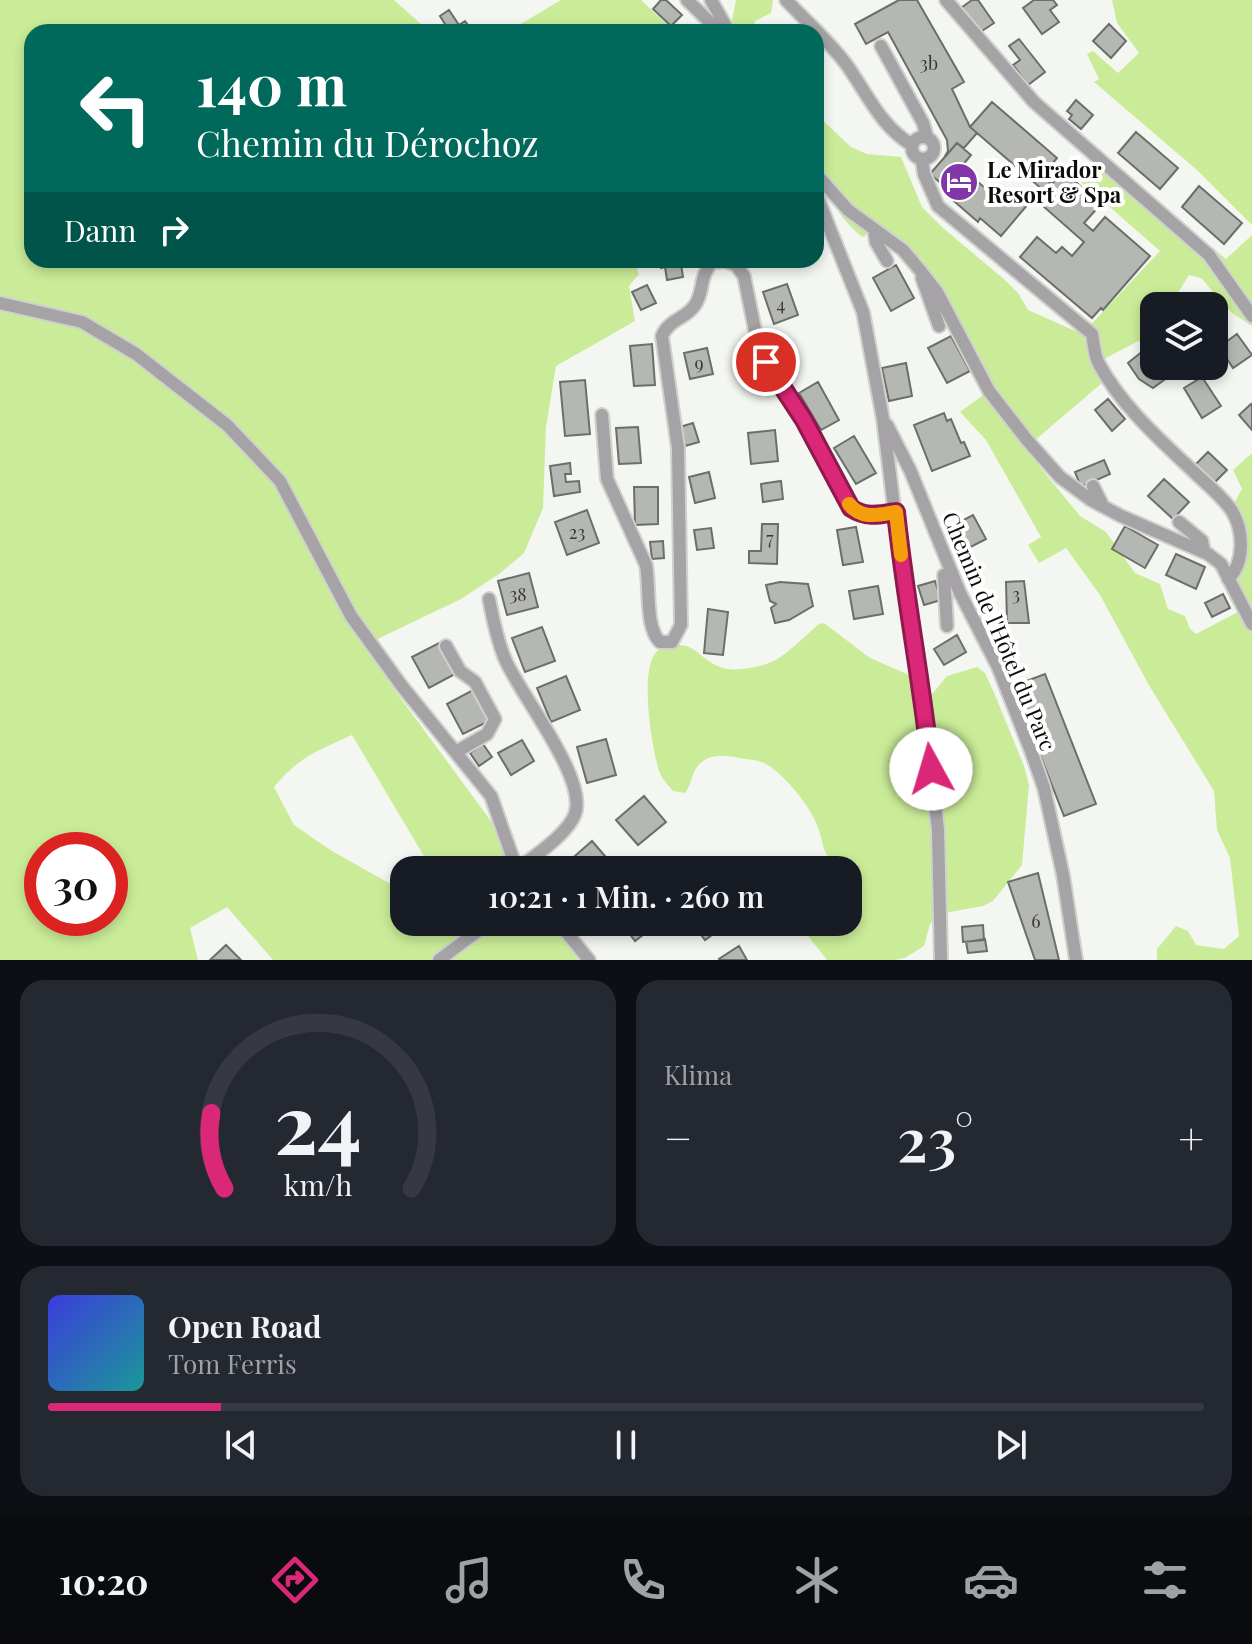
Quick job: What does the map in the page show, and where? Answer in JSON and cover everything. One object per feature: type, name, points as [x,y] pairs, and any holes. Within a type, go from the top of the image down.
[{"type":"street","points":[[687,0],[712,24]]},
{"type":"street","points":[[711,0],[724,24]]},
{"type":"street","points":[[786,0],[808,24]]},
{"type":"street","points":[[946,0],[1034,102],[1209,255],[1252,316]]},
{"type":"street","points":[[824,41],[845,63],[882,121],[898,137],[912,145]]},
{"type":"street","points":[[881,46],[934,145],[929,158],[922,160],[914,155],[912,145],[916,139],[927,137]]},
{"type":"street","points":[[922,160],[924,174],[938,206],[1092,334],[1097,361],[1112,383],[1151,431],[1232,511],[1239,530],[1241,557],[1237,570],[1228,579]]},
{"type":"street","points":[[824,183],[848,210],[903,250],[937,292],[989,391],[1060,477],[1103,506],[1204,552],[1221,564],[1252,624]]},
{"type":"street","points":[[824,214],[863,312],[883,419],[938,830],[941,960]]},
{"type":"street","points":[[874,229],[876,242],[887,261]]},
{"type":"street","points":[[602,415],[607,479],[646,565],[653,634],[666,644],[672,642],[681,625],[678,448],[662,336],[666,325],[694,307],[707,268]]},
{"type":"street","points":[[738,268],[744,276],[756,335],[766,362],[804,420],[851,508],[861,515],[896,512]]},
{"type":"street","points":[[920,271],[939,326]]},
{"type":"street","points":[[0,303],[82,322],[136,354],[227,425],[280,481],[351,616],[401,685],[491,796],[512,856]]},
{"type":"street","name":"Chemin de l'Hôtel du Parc","points":[[883,419],[905,457],[951,572],[998,667],[1044,788],[1063,875],[1076,960]]},
{"type":"street","points":[[1093,486],[1103,506]]},
{"type":"street","points":[[1179,522],[1202,541],[1204,552]]},
{"type":"street","points":[[947,626],[944,575],[951,572]]},
{"type":"street","points":[[489,599],[505,660],[557,747],[578,803],[571,823],[533,856]]},
{"type":"street","points":[[446,646],[460,671],[475,682],[495,719],[487,734],[456,752]]},
{"type":"street","points":[[439,960],[471,936]]},
{"type":"street","points":[[569,936],[589,960]]},
{"type":"green space","points":[[0,0],[394,0],[421,24],[24,24],[24,268],[636,268],[639,274],[629,286],[635,321],[556,366],[546,427],[543,508],[524,553],[461,599],[365,645],[517,856],[424,856],[352,735],[301,761],[274,787],[294,825],[390,884],[390,936],[578,936],[597,960],[273,960],[227,907],[190,928],[198,960],[0,960]]},
{"type":"green space","points":[[561,0],[641,0],[666,24],[520,24]]},
{"type":"green space","points":[[736,0],[773,0],[771,13],[754,24],[734,24]]},
{"type":"green space","points":[[1112,0],[1252,0],[1252,225],[1197,170],[1094,82],[1099,79],[1087,54],[1093,51],[1118,73],[1139,53],[1117,23]]},
{"type":"green space","points":[[824,122],[851,147],[867,154],[901,157],[922,207],[943,228],[1005,280],[1018,293],[1028,310],[1082,334],[1160,251],[1080,181],[1098,152],[1226,259],[1252,235],[1252,326],[1228,308],[1228,292],[1213,292],[1201,278],[1189,275],[1179,292],[1140,292],[1140,340],[1102,360],[1102,383],[1034,441],[1040,467],[1080,516],[1106,532],[1135,573],[1160,584],[1168,609],[1185,616],[1190,629],[1196,634],[1236,613],[1249,611],[1233,566],[1235,532],[1229,512],[1242,489],[1233,470],[1252,453],[1252,960],[1157,960],[1157,949],[1176,926],[1188,931],[1196,945],[1224,949],[1239,936],[1230,858],[1217,830],[1214,791],[1150,687],[1100,595],[1066,548],[1039,563],[1028,545],[1041,537],[986,440],[960,412],[986,393],[933,294],[901,252],[925,262],[883,227],[878,226],[863,237],[841,215],[824,188]]},
{"type":"green space","points":[[824,623],[870,658],[907,674],[928,693],[933,693],[947,676],[977,667],[985,673],[1029,785],[1022,865],[993,901],[935,918],[930,924],[924,946],[905,958],[827,960],[808,936],[862,936],[862,856],[828,856],[811,812],[772,768],[752,760],[711,757],[696,768],[685,793],[673,791],[665,782],[656,760],[648,685],[654,655],[662,648],[673,645],[689,647],[723,668],[761,666],[789,651]]},
{"type":"building","points":[[661,0],[666,0],[682,15],[669,24],[653,9]]},
{"type":"building","points":[[899,0],[917,0],[964,82],[952,89],[970,127],[977,133],[964,148],[957,143],[944,158],[948,151],[947,140],[888,32],[866,44],[855,24]]},
{"type":"building","points":[[972,0],[978,0],[994,23],[979,33],[961,8]]},
{"type":"building","points":[[1034,0],[1053,0],[1057,5],[1050,10],[1059,22],[1042,34],[1023,8]]},
{"type":"building","points":[[449,10],[458,24],[445,24],[440,16]]},
{"type":"building","points":[[1109,24],[1126,41],[1111,58],[1093,41]]},
{"type":"building","points":[[1019,39],[1045,72],[1028,85],[1013,65],[1020,60],[1009,46]]},
{"type":"building","points":[[1076,100],[1093,115],[1081,129],[1069,119],[1072,115],[1067,111]]},
{"type":"building","points":[[992,102],[1057,158],[1042,176],[1052,184],[1063,171],[1101,204],[1084,223],[1093,231],[1105,217],[1150,256],[1103,310],[1101,308],[1092,318],[1020,257],[1037,237],[1056,253],[1062,247],[1072,256],[1084,242],[1035,199],[1043,190],[970,127]]},
{"type":"building","points":[[1136,132],[1178,168],[1160,189],[1118,153]]},
{"type":"building","name":"Le Mirador Resort & Spa","points":[[957,143],[971,155],[961,167],[1003,204],[1014,190],[1029,203],[1001,236],[980,218],[978,222],[947,195],[951,192],[930,174]]},
{"type":"building","points":[[1199,186],[1242,223],[1224,244],[1182,207]]},
{"type":"building","points":[[896,265],[914,298],[891,311],[873,278]]},
{"type":"building","points":[[665,268],[682,268],[683,277],[667,280]]},
{"type":"building","points":[[787,284],[798,315],[774,324],[763,292]]},
{"type":"building","points":[[647,285],[656,303],[641,310],[632,292]]},
{"type":"building","points":[[1237,334],[1252,355],[1233,368],[1228,360],[1228,340]]},
{"type":"building","points":[[951,336],[970,371],[947,383],[928,348]]},
{"type":"building","points":[[652,344],[655,385],[634,386],[630,346]]},
{"type":"building","points":[[707,348],[713,374],[690,379],[684,353]]},
{"type":"building","points":[[1140,353],[1140,380],[1139,379],[1128,363]]},
{"type":"building","points":[[906,363],[912,396],[889,401],[882,368]]},
{"type":"building","points":[[585,380],[590,434],[565,436],[560,382]]},
{"type":"building","points":[[1141,380],[1164,380],[1153,388]]},
{"type":"building","points":[[1197,380],[1204,380],[1221,406],[1202,418],[1184,388]]},
{"type":"building","points":[[818,382],[839,420],[821,430],[799,393]]},
{"type":"building","points":[[1108,399],[1125,419],[1112,431],[1095,410]]},
{"type":"building","points":[[1252,405],[1252,430],[1239,415]]},
{"type":"building","points":[[944,413],[947,421],[951,419],[970,456],[932,471],[914,425]]},
{"type":"building","points":[[693,423],[699,442],[685,446],[680,427]]},
{"type":"building","points":[[638,427],[641,463],[619,464],[616,428]]},
{"type":"building","points":[[775,430],[778,461],[751,464],[748,433]]},
{"type":"building","points":[[854,436],[876,473],[856,484],[834,448]]},
{"type":"building","points":[[1208,452],[1227,470],[1214,483],[1195,465]]},
{"type":"building","points":[[1104,460],[1110,474],[1081,487],[1075,472]]},
{"type":"building","points":[[570,463],[571,474],[565,474],[566,482],[579,481],[580,492],[554,496],[550,466]]},
{"type":"building","points":[[709,472],[715,498],[695,503],[689,477]]},
{"type":"building","points":[[1164,479],[1189,502],[1173,519],[1148,496]]},
{"type":"building","points":[[781,481],[783,499],[763,502],[761,484]]},
{"type":"building","points":[[634,487],[658,487],[658,524],[635,525]]},
{"type":"building","points":[[587,510],[599,543],[567,555],[555,522]]},
{"type":"building","points":[[973,515],[986,539],[965,550],[952,526]]},
{"type":"building","points":[[762,524],[778,524],[777,564],[749,563],[749,551],[761,551]]},
{"type":"building","points":[[1125,526],[1158,545],[1145,568],[1112,549]]},
{"type":"building","points":[[856,527],[863,562],[843,565],[837,530]]},
{"type":"building","points":[[711,528],[714,548],[697,550],[694,530]]},
{"type":"building","points":[[663,541],[664,558],[652,559],[650,542]]},
{"type":"building","points":[[1176,554],[1205,567],[1196,589],[1166,575]]},
{"type":"building","points":[[529,573],[538,607],[507,615],[498,581]]},
{"type":"building","points":[[935,581],[941,600],[924,605],[918,586]]},
{"type":"building","points":[[1024,581],[1029,623],[1007,623],[1006,582]]},
{"type":"building","points":[[780,582],[808,584],[813,606],[789,620],[775,623],[771,608],[776,604],[770,601],[766,585]]},
{"type":"building","points":[[878,586],[883,614],[854,619],[849,591]]},
{"type":"building","points":[[1223,594],[1230,608],[1212,617],[1205,603]]},
{"type":"building","points":[[708,609],[728,612],[723,655],[704,653]]},
{"type":"building","points":[[542,627],[555,661],[525,672],[512,638]]},
{"type":"building","points":[[957,635],[966,652],[944,665],[934,649]]},
{"type":"building","points":[[439,643],[455,674],[429,688],[412,657]]},
{"type":"building","points":[[1045,674],[1096,804],[1064,816],[1013,686]]},
{"type":"building","points":[[566,676],[580,710],[551,722],[537,688]]},
{"type":"building","points":[[473,690],[489,721],[463,734],[447,704]]},
{"type":"building","points":[[606,739],[616,775],[587,783],[577,747]]},
{"type":"building","points":[[522,740],[534,761],[511,775],[498,753]]},
{"type":"building","points":[[483,744],[492,757],[479,766],[470,753]]},
{"type":"building","points":[[644,796],[666,822],[638,845],[616,820]]},
{"type":"building","points":[[592,841],[605,856],[575,856]]},
{"type":"building","points":[[1038,873],[1059,960],[1035,960],[1008,882]]},
{"type":"building","points":[[983,925],[984,940],[963,942],[962,927]]},
{"type":"building","points":[[985,939],[987,951],[968,953],[966,942]]},
{"type":"building","points":[[226,945],[241,960],[210,960]]},
{"type":"building","points":[[739,946],[747,960],[719,959]]},
{"type":"slow traffic","points":[[849,504],[861,515],[896,512],[901,555]]},
{"type":"place","name":"Le Mirador Resort & Spa","points":[[959,182]]},
{"type":"route","points":[[766,362],[804,420],[851,508],[861,515],[896,512],[931,769]]}]
